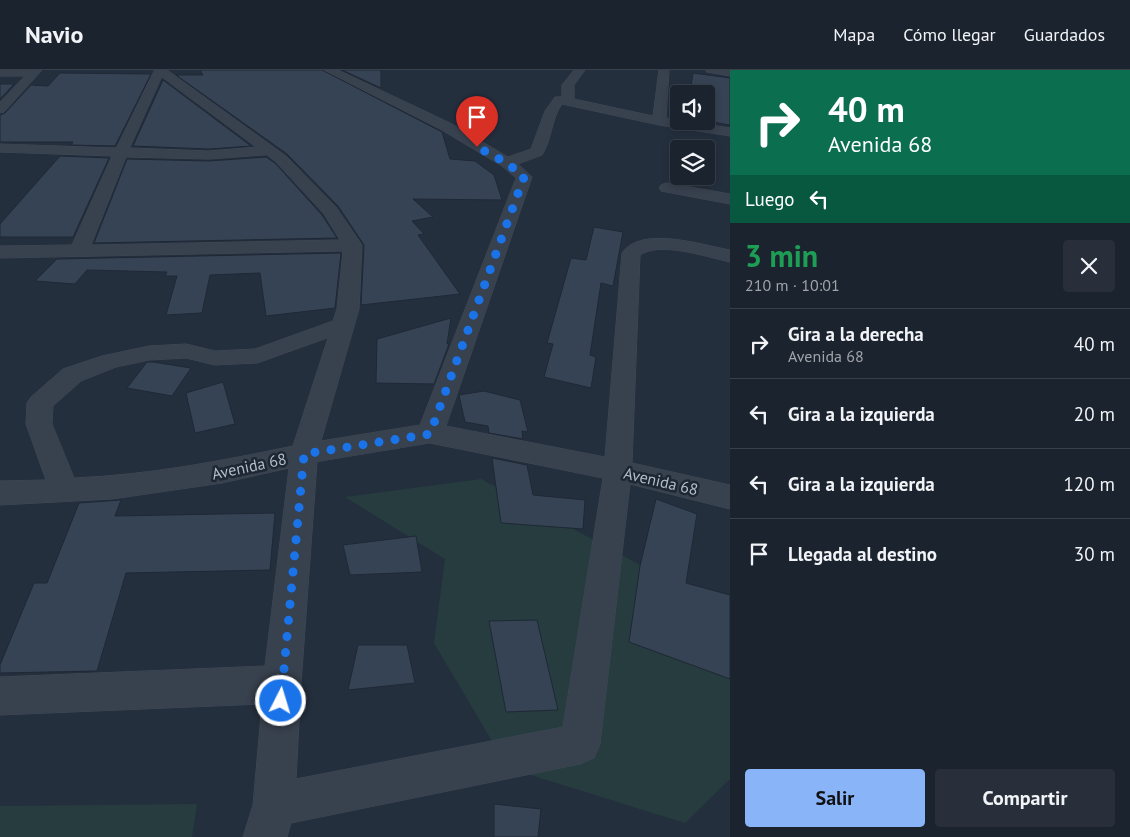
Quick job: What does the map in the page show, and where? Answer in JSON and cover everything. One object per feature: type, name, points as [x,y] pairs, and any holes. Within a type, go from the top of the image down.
[{"type":"street","points":[[79,250],[121,152],[160,70],[281,159],[330,211],[353,245],[348,309],[304,454],[282,684],[274,805],[265,837]]},
{"type":"street","points":[[329,70],[416,111],[507,163],[524,177],[430,434]]},
{"type":"street","points":[[568,100],[568,85],[580,70]]},
{"type":"street","points":[[659,121],[664,70]]},
{"type":"street","points":[[711,70],[730,72]]},
{"type":"street","points":[[0,73],[36,72]]},
{"type":"street","points":[[0,109],[36,72]]},
{"type":"street","points":[[507,163],[537,152],[543,142],[553,106],[559,100],[568,100],[659,121],[730,132]]},
{"type":"street","points":[[0,148],[209,155],[269,151]]},
{"type":"street","points":[[666,188],[730,198]]},
{"type":"street","points":[[274,805],[580,744],[618,470],[631,253],[644,244],[676,245],[730,256]]},
{"type":"street","points":[[0,252],[353,245]]},
{"type":"street","points":[[64,490],[39,424],[40,403],[72,376],[110,361],[149,353],[186,351],[215,358],[257,356],[343,325]]},
{"type":"street","name":"Avenida 68","points":[[0,493],[112,488],[222,472],[304,454],[430,434],[618,470],[730,497]]},
{"type":"street","points":[[0,696],[282,684]]},
{"type":"green space","points":[[481,479],[640,565],[630,642],[730,679],[730,779],[685,823],[508,768],[434,643],[445,559],[345,497]]},
{"type":"green space","points":[[197,804],[192,837],[0,837],[0,806]]},
{"type":"building","points":[[200,70],[322,70],[442,132],[450,159],[475,161],[494,175],[502,200],[413,199],[433,217],[412,221],[424,234],[418,235],[460,294],[361,305],[364,245],[338,206],[287,154],[176,75],[203,75]]},
{"type":"building","points":[[342,70],[381,70],[381,88]]},
{"type":"building","points":[[60,73],[151,74],[115,146],[71,145],[73,142],[0,142],[0,115],[5,113],[31,85],[48,86]]},
{"type":"building","points":[[693,73],[730,78],[730,125],[715,122],[715,85],[691,85]]},
{"type":"building","points":[[163,80],[251,146],[209,149],[133,146]]},
{"type":"building","points":[[0,84],[14,84],[0,99]]},
{"type":"building","points":[[60,156],[109,158],[73,237],[0,237],[0,224]]},
{"type":"building","points":[[266,157],[275,163],[322,215],[337,238],[94,243],[127,159],[209,161]]},
{"type":"building","points":[[594,227],[623,232],[613,286],[601,283],[590,355],[596,357],[591,388],[544,377],[553,344],[547,343],[571,258],[586,260]]},
{"type":"building","points":[[341,253],[335,308],[266,316],[260,273],[210,275],[202,313],[166,315],[177,276],[165,276],[167,272],[87,270],[75,284],[35,281],[57,259]]},
{"type":"building","points":[[451,318],[447,344],[449,344],[434,384],[376,383],[377,339]]},
{"type":"building","points":[[147,362],[191,368],[172,396],[127,388]]},
{"type":"building","points":[[223,382],[235,424],[195,433],[186,393]]},
{"type":"building","points":[[484,391],[520,400],[528,432],[522,431],[523,439],[489,433],[488,426],[465,422],[459,395]]},
{"type":"building","points":[[492,458],[527,465],[533,495],[585,500],[583,529],[501,523]]},
{"type":"building","points":[[656,499],[697,514],[686,583],[730,595],[730,679],[629,642],[640,566]]},
{"type":"building","points":[[121,500],[115,516],[275,513],[270,570],[126,573],[97,671],[0,673],[0,665],[34,583],[47,583],[79,503]]},
{"type":"building","points":[[416,536],[422,572],[350,575],[343,545]]},
{"type":"building","points":[[537,620],[558,710],[506,712],[489,621]]},
{"type":"building","points":[[358,645],[407,645],[415,683],[348,690]]},
{"type":"building","points":[[494,804],[541,809],[538,837],[494,837]]},
{"type":"route","points":[[281,701],[304,454],[430,434],[524,177],[507,163],[477,147]]}]
